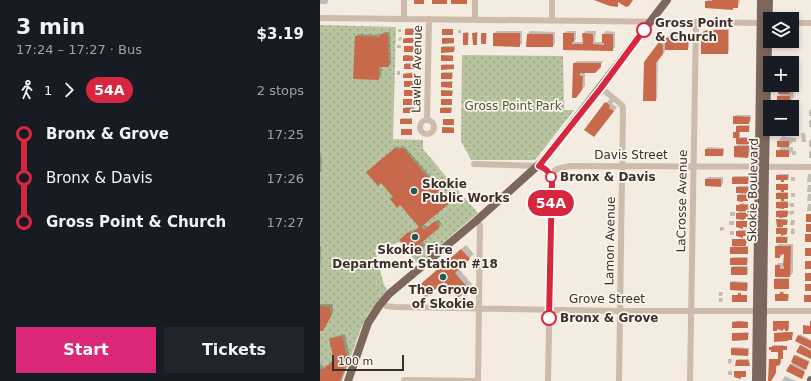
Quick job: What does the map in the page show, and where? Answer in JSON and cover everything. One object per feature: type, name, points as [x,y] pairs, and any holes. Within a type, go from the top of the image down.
[{"type":"main road","points":[[348,381],[368,323],[382,302],[389,294],[539,166],[601,88],[667,0]]},
{"type":"main road","name":"Skokie Boulevard","points":[[761,0],[764,12]]},
{"type":"main road","name":"Skokie Boulevard","points":[[767,12],[769,0]]},
{"type":"main road","name":"Skokie Boulevard","points":[[762,381],[760,311],[765,48]]},
{"type":"main road","name":"Skokie Boulevard","points":[[756,381],[760,311]]},
{"type":"street","name":"Lawler Avenue","points":[[404,0],[404,19]]},
{"type":"street","points":[[475,0],[475,20]]},
{"type":"street","points":[[552,0],[552,20]]},
{"type":"street","points":[[320,18],[763,23]]},
{"type":"street","name":"Lawler Avenue","points":[[427,119],[429,19]]},
{"type":"street","name":"LaCrosse Avenue","points":[[690,381],[696,22]]},
{"type":"street","points":[[799,23],[811,23]]},
{"type":"street","name":"Lamon Avenue","points":[[601,88],[622,104],[623,108],[619,381]]},
{"type":"street","points":[[474,164],[539,166],[546,168],[550,174],[552,180],[548,381]]},
{"type":"street","points":[[539,166],[547,175],[551,187]]},
{"type":"street","name":"Davis Street","points":[[550,174],[557,169],[570,166],[811,167]]},
{"type":"street","points":[[404,380],[478,381],[480,225],[476,221]]},
{"type":"street","name":"Grove Street","points":[[382,302],[386,306],[549,310],[811,311]]},
{"type":"green space","points":[[320,25],[396,27],[393,139],[423,140],[423,149],[478,213],[418,264],[400,242],[375,250],[384,285],[387,289],[367,316],[361,328],[342,381],[320,381]]},
{"type":"green space","name":"Gross Point Park","points":[[462,55],[563,56],[564,110],[574,110],[535,160],[471,160],[461,141]]},
{"type":"building","points":[[414,0],[424,0],[424,4],[414,4]]},
{"type":"building","points":[[432,0],[447,0],[447,4],[432,4]]},
{"type":"building","points":[[451,0],[467,0],[467,4],[451,4]]},
{"type":"building","points":[[594,0],[633,0],[629,6],[626,7],[618,2],[618,7],[610,6]]},
{"type":"building","points":[[738,0],[738,8],[733,8],[733,10],[705,8],[705,1]]},
{"type":"building","points":[[405,29],[416,29],[416,35],[405,35]]},
{"type":"building","points":[[442,29],[453,29],[453,35],[442,35]]},
{"type":"building","points":[[728,30],[728,54],[701,54],[701,34],[704,31]]},
{"type":"building","points":[[463,33],[468,33],[468,45],[463,45]]},
{"type":"building","points":[[472,33],[477,33],[477,45],[473,45]]},
{"type":"building","points":[[481,33],[486,33],[486,44],[481,44]]},
{"type":"building","points":[[493,33],[520,33],[520,47],[493,46]]},
{"type":"building","points":[[563,33],[574,33],[574,42],[572,42],[572,44],[583,44],[582,33],[593,34],[593,44],[604,45],[604,43],[602,43],[602,34],[613,34],[613,51],[563,50]]},
{"type":"building","points":[[380,34],[388,34],[389,67],[379,67],[379,80],[353,79],[355,36],[380,37]]},
{"type":"building","points":[[527,34],[553,34],[553,47],[526,47]]},
{"type":"building","points":[[416,38],[416,43],[403,43],[403,39]]},
{"type":"building","points":[[442,38],[454,38],[454,43],[442,44]]},
{"type":"building","points":[[665,38],[688,38],[688,50],[665,50]]},
{"type":"building","points":[[659,42],[663,45],[663,54],[656,63],[656,101],[643,101],[644,62]]},
{"type":"building","points":[[404,46],[416,46],[415,52],[404,52]]},
{"type":"building","points":[[441,47],[454,47],[454,52],[441,53]]},
{"type":"building","points":[[441,55],[453,56],[453,61],[441,61]]},
{"type":"building","points":[[403,56],[416,56],[415,61],[403,61]]},
{"type":"building","points":[[573,63],[601,63],[601,67],[595,73],[580,73],[580,76],[583,76],[582,90],[576,98],[572,98]]},
{"type":"building","points":[[404,64],[416,64],[415,69],[404,69]]},
{"type":"building","points":[[441,65],[454,65],[454,69],[441,70]]},
{"type":"building","points":[[415,73],[415,78],[403,78],[403,74]]},
{"type":"building","points":[[441,73],[452,73],[452,79],[441,79]]},
{"type":"building","points":[[404,81],[415,81],[415,87],[404,87]]},
{"type":"building","points":[[441,82],[452,82],[452,88],[441,87]]},
{"type":"building","points":[[404,90],[415,90],[415,96],[404,96]]},
{"type":"building","points":[[441,90],[452,91],[452,96],[441,96]]},
{"type":"building","points":[[778,92],[790,92],[790,94],[778,94]]},
{"type":"building","points":[[777,96],[790,96],[790,100],[777,100]]},
{"type":"building","points":[[403,99],[415,99],[415,105],[403,105]]},
{"type":"building","points":[[441,99],[452,99],[452,105],[441,105]]},
{"type":"building","points":[[605,102],[610,105],[609,108],[614,111],[594,137],[584,130]]},
{"type":"building","points":[[403,108],[414,108],[414,113],[403,113]]},
{"type":"building","points":[[440,108],[451,108],[451,113],[440,113]]},
{"type":"building","points":[[733,116],[750,117],[749,124],[733,124]]},
{"type":"building","points":[[400,119],[412,119],[412,124],[400,124]]},
{"type":"building","points":[[443,119],[454,119],[454,125],[443,125]]},
{"type":"building","points":[[736,126],[749,126],[749,132],[739,132],[739,138],[749,138],[749,144],[736,144],[736,138],[733,138],[733,132],[736,132]]},
{"type":"building","points":[[442,127],[454,128],[454,133],[442,133]]},
{"type":"building","points":[[401,129],[412,129],[412,135],[401,135]]},
{"type":"building","points":[[777,141],[789,141],[789,147],[777,147]]},
{"type":"building","points":[[734,146],[749,146],[748,158],[734,157]]},
{"type":"building","name":"Skokie Public Works","points":[[396,147],[398,150],[402,147],[450,203],[421,227],[424,230],[435,221],[440,227],[420,244],[424,249],[417,254],[412,249],[409,251],[399,240],[408,232],[410,234],[419,227],[400,205],[397,208],[390,199],[393,197],[381,183],[378,186],[366,172]]},
{"type":"building","points":[[705,149],[723,149],[723,156],[705,156]]},
{"type":"building","points":[[776,150],[789,150],[789,157],[776,157]]},
{"type":"building","points":[[776,175],[788,175],[788,180],[781,182],[781,180],[776,180]]},
{"type":"building","points":[[732,177],[748,177],[748,184],[732,184]]},
{"type":"building","points":[[705,179],[721,179],[721,187],[705,186]]},
{"type":"building","points":[[776,184],[788,184],[788,190],[781,192],[781,190],[776,190]]},
{"type":"building","points":[[736,187],[748,187],[748,193],[736,193]]},
{"type":"building","points":[[776,193],[788,193],[788,199],[781,201],[781,199],[776,199]]},
{"type":"building","points":[[737,195],[748,195],[748,201],[737,201]]},
{"type":"building","points":[[776,202],[788,202],[788,208],[776,208]]},
{"type":"building","points":[[736,205],[748,205],[748,211],[736,211]]},
{"type":"building","points":[[776,211],[788,211],[787,217],[776,217]]},
{"type":"building","points":[[736,213],[748,213],[748,219],[736,219]]},
{"type":"building","points":[[806,214],[811,214],[811,222],[806,222]]},
{"type":"building","points":[[776,219],[787,220],[787,225],[777,227]]},
{"type":"building","points":[[736,221],[747,221],[747,227],[743,227],[743,229],[736,227]]},
{"type":"building","points":[[806,224],[811,224],[811,232],[806,232]]},
{"type":"building","points":[[776,228],[787,228],[787,234],[781,236],[781,234],[776,234]]},
{"type":"building","points":[[736,231],[747,231],[747,236],[743,236],[743,238],[736,236]]},
{"type":"building","points":[[805,234],[811,234],[811,242],[805,242]]},
{"type":"building","points":[[776,237],[787,237],[787,243],[776,243]]},
{"type":"building","points":[[732,239],[746,239],[746,246],[732,246]]},
{"type":"building","points":[[775,246],[791,246],[790,277],[775,277],[775,265],[780,265],[780,269],[784,269],[784,254],[780,255],[780,258],[775,258]]},
{"type":"building","points":[[730,247],[748,247],[748,254],[730,254]]},
{"type":"building","points":[[805,248],[811,248],[811,256],[805,256]]},
{"type":"building","name":"The Grove of Skokie","points":[[461,249],[470,259],[455,273],[469,289],[465,292],[468,295],[465,297],[463,294],[458,298],[444,282],[425,298],[416,288]]},
{"type":"building","points":[[730,258],[747,258],[747,265],[730,265]]},
{"type":"building","points":[[805,261],[811,261],[811,269],[805,269]]},
{"type":"building","points":[[731,267],[747,267],[747,275],[731,275]]},
{"type":"building","points":[[805,273],[811,273],[811,281],[805,281]]},
{"type":"building","points":[[774,279],[789,279],[789,289],[774,289]]},
{"type":"building","points":[[730,282],[747,283],[747,291],[730,290]]},
{"type":"building","points":[[805,284],[811,284],[811,291],[805,291]]},
{"type":"building","points":[[780,292],[783,292],[783,294],[788,294],[788,301],[775,301],[775,294],[780,294]]},
{"type":"building","points":[[738,293],[741,293],[741,295],[747,295],[747,302],[732,302],[732,295],[738,295]]},
{"type":"building","points":[[804,295],[811,295],[811,302],[804,302]]},
{"type":"building","points":[[320,306],[330,307],[331,316],[323,331],[320,331]]},
{"type":"building","points":[[773,321],[789,321],[788,331],[785,331],[785,329],[783,329],[783,331],[777,329],[777,331],[773,331]]},
{"type":"building","points":[[810,321],[811,334],[803,334],[803,325],[810,326]]},
{"type":"building","points":[[732,322],[748,322],[748,328],[732,328]]},
{"type":"building","points":[[793,332],[792,340],[774,342],[774,333]]},
{"type":"building","points":[[732,333],[748,333],[748,340],[732,341]]},
{"type":"building","points":[[798,335],[811,341],[811,349],[795,341]]},
{"type":"building","points":[[342,336],[348,360],[340,381],[320,381],[320,368],[322,370],[334,360],[329,339]]},
{"type":"building","points":[[800,345],[811,351],[811,359],[796,352]]},
{"type":"building","points":[[787,346],[787,350],[783,350],[783,359],[781,359],[780,365],[776,366],[776,373],[771,381],[768,381],[769,359],[778,359],[778,352],[771,352],[771,350],[769,350],[769,347]]},
{"type":"building","points":[[731,348],[748,349],[748,356],[731,355]]},
{"type":"building","points":[[794,355],[809,362],[806,370],[791,362]]},
{"type":"building","points":[[736,360],[748,360],[750,366],[735,366]]},
{"type":"building","points":[[790,364],[805,372],[802,379],[786,371]]},
{"type":"building","points":[[734,371],[746,371],[746,377],[741,377],[741,379],[734,377]]},
{"type":"bus line","name":"54A","points":[[549,318],[552,180],[546,168],[539,166],[601,88],[644,30]]},
{"type":"place","name":"Gross Point & Church","points":[[644,30]]},
{"type":"place","name":"Bronx & Davis","points":[[551,177]]},
{"type":"place","name":"Skokie Public Works","points":[[414,191]]},
{"type":"place","name":"Skokie Fire Department Station #18","points":[[415,237]]},
{"type":"place","name":"The Grove of Skokie","points":[[443,277]]},
{"type":"place","name":"Bronx & Grove","points":[[549,318]]}]
